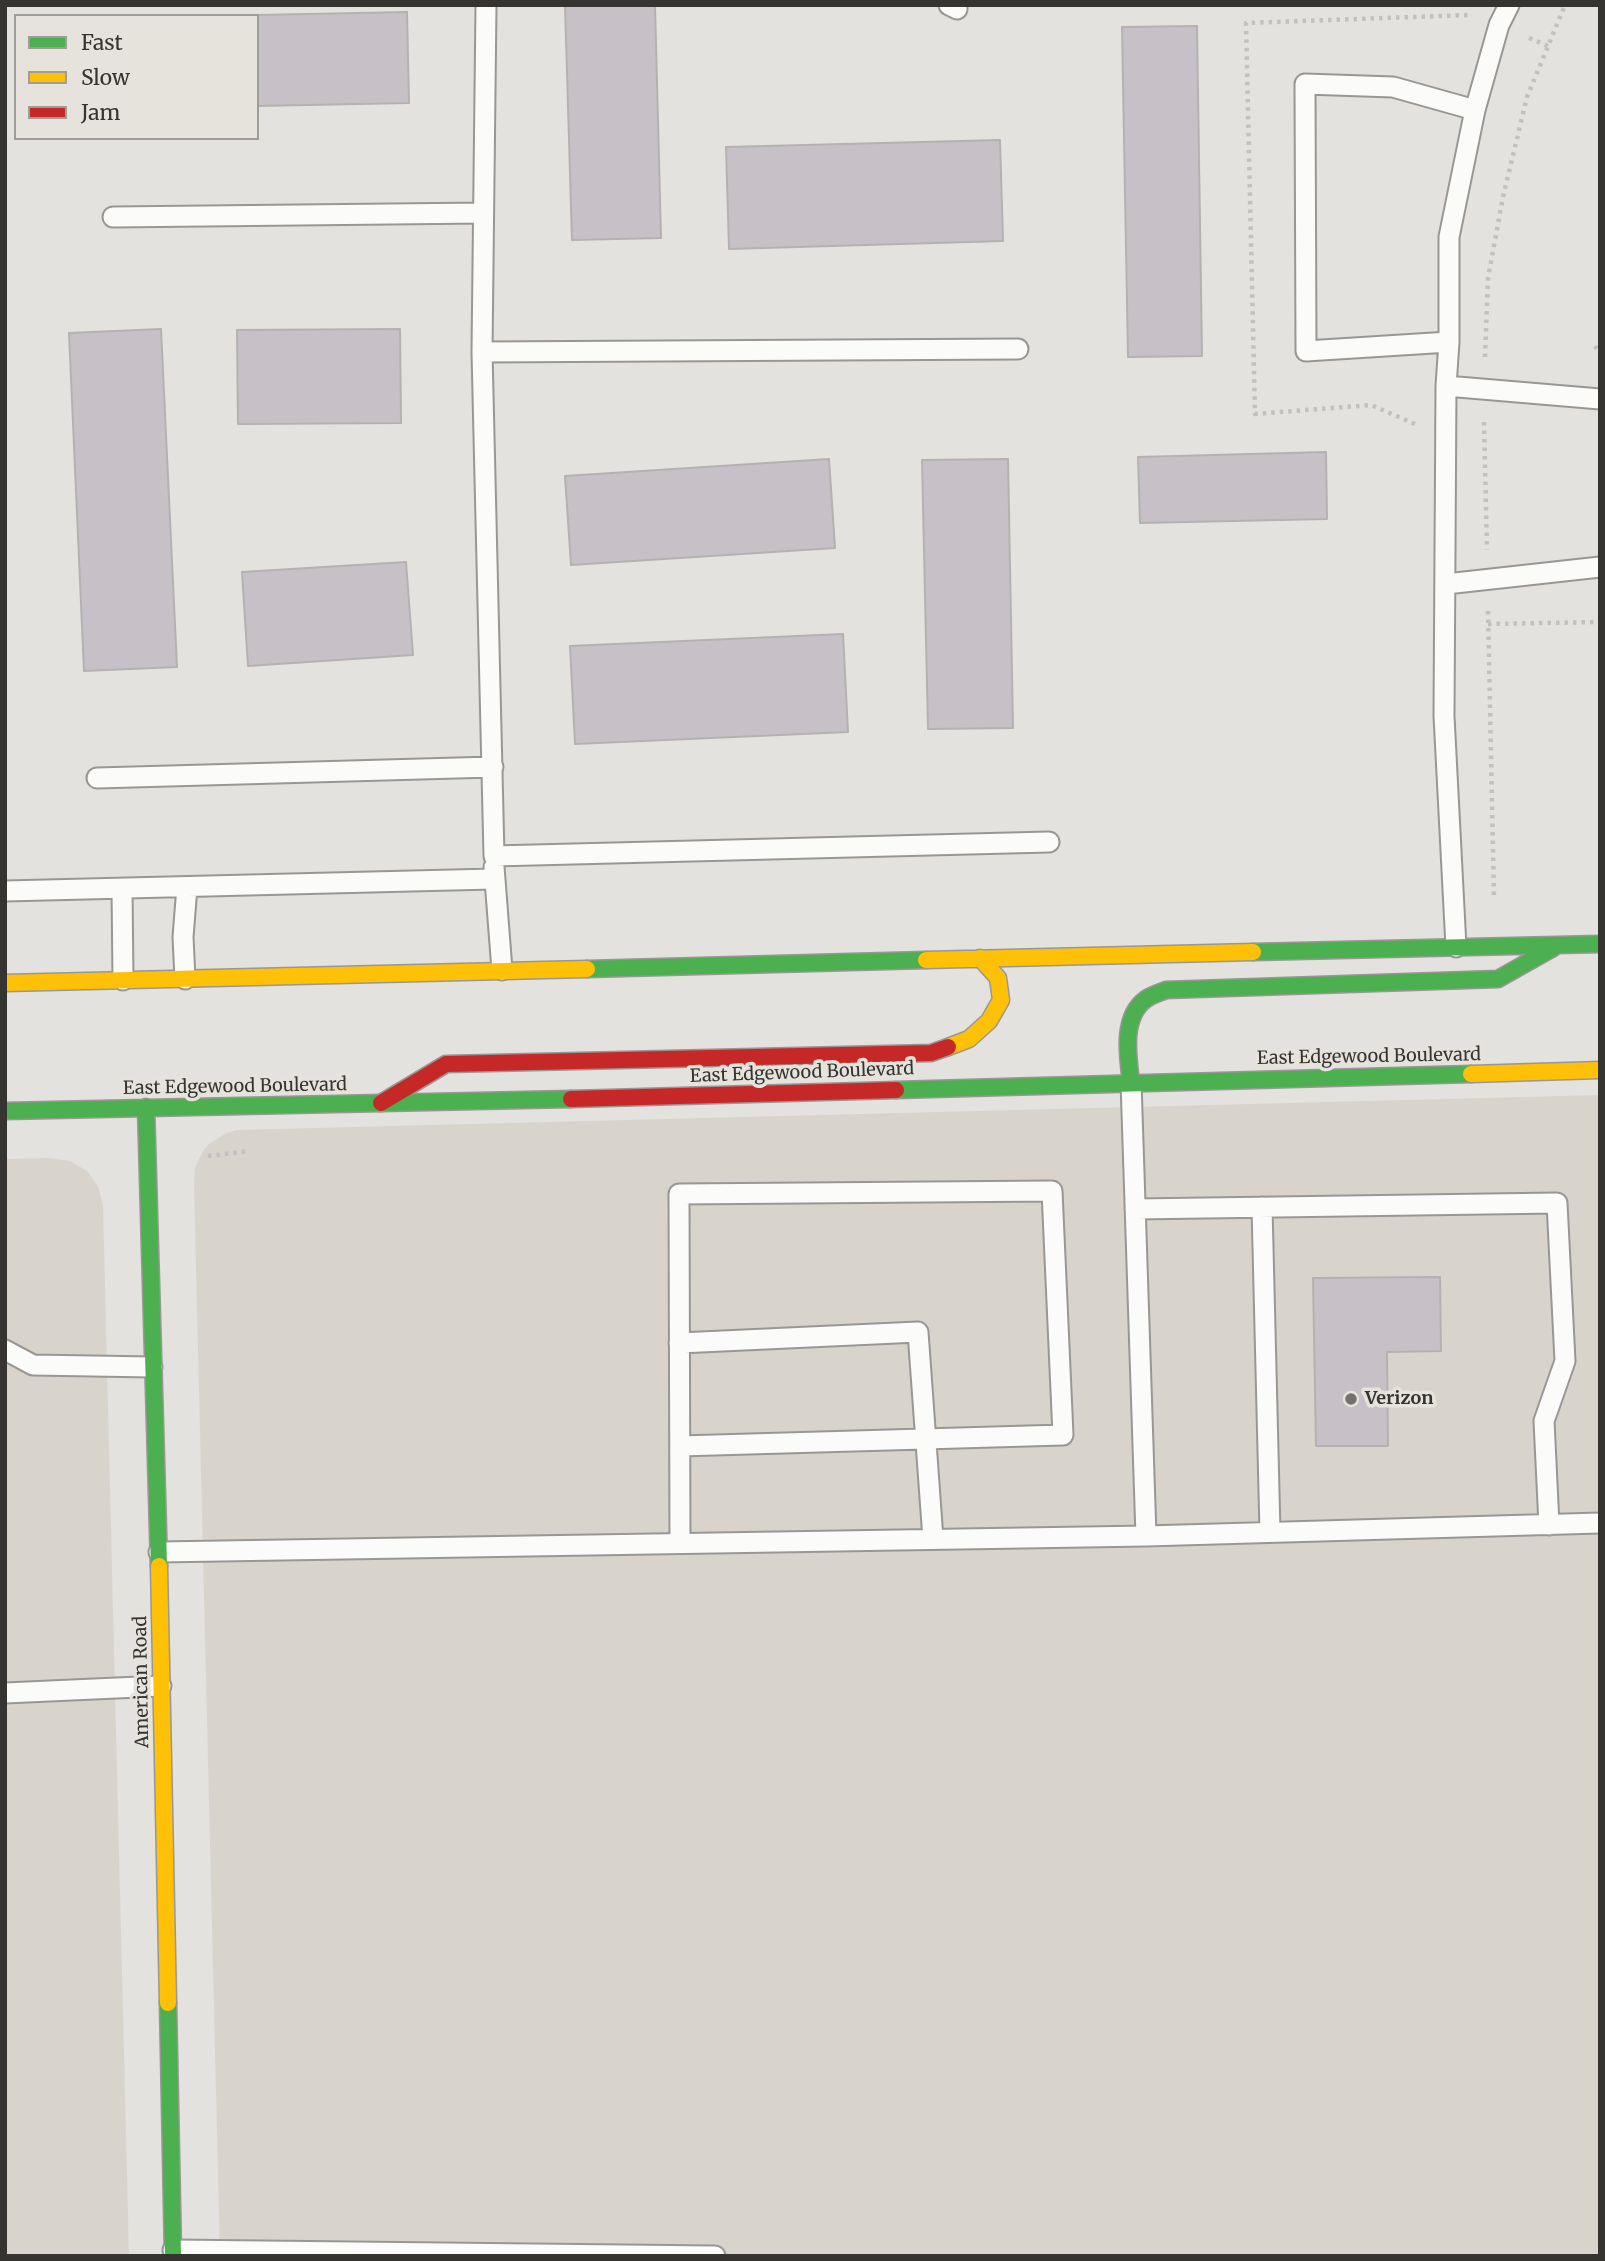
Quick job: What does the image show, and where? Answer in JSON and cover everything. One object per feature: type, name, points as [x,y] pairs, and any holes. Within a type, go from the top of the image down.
[{"type":"street","points":[[5,983],[1600,944]]},
{"type":"street","points":[[1131,1082],[1126,1044],[1132,1020],[1143,1001],[1166,989],[1498,979],[1558,945]]},
{"type":"street","points":[[379,1104],[446,1064],[931,1053],[969,1039],[989,1021],[1001,1000],[998,978],[979,958]]},
{"type":"street","points":[[5,1000],[41,982]]},
{"type":"street","name":"East Edgewood Boulevard","points":[[5,1111],[379,1104],[1600,1070]]},
{"type":"street","name":"American Road","points":[[146,1107],[159,1552],[173,2253]]},
{"type":"lane","points":[[486,5],[482,352],[493,767],[493,878],[502,970]]},
{"type":"lane","points":[[1456,947],[1444,716],[1449,237],[1475,110],[1499,25],[1509,5]]},
{"type":"lane","points":[[1449,342],[1306,351],[1305,85],[1393,87],[1475,110]]},
{"type":"lane","points":[[113,217],[483,213]]},
{"type":"lane","points":[[482,352],[1018,349]]},
{"type":"lane","points":[[1446,386],[1600,399]]},
{"type":"lane","points":[[1446,584],[1600,567]]},
{"type":"lane","points":[[97,778],[493,767]]},
{"type":"lane","points":[[494,856],[1049,842]]},
{"type":"lane","points":[[5,891],[493,878]]},
{"type":"lane","points":[[185,979],[183,937],[187,887]]},
{"type":"lane","points":[[122,889],[124,980]]},
{"type":"lane","points":[[1131,1082],[1146,1536]]},
{"type":"lane","points":[[680,1447],[1063,1435],[1052,1191],[679,1194],[680,1544]]},
{"type":"lane","points":[[1135,1209],[1557,1203],[1565,1361],[1544,1421],[1549,1525]]},
{"type":"lane","points":[[1262,1207],[1270,1532]]},
{"type":"lane","points":[[679,1343],[918,1332],[933,1539]]},
{"type":"lane","points":[[5,1350],[33,1365],[152,1367]]},
{"type":"lane","points":[[159,1552],[1146,1536],[1600,1524]]},
{"type":"lane","points":[[5,1693],[161,1686]]},
{"type":"lane","points":[[173,2253],[715,2256]]},
{"type":"path","points":[[1494,897],[1483,389],[1489,278],[1503,197],[1527,97],[1565,5]]},
{"type":"path","points":[[1594,346],[1600,354]]},
{"type":"path","points":[[1488,624],[1600,622]]},
{"type":"shaded area","points":[[1600,1095],[1600,2256],[220,2256],[194,1184],[195,1168],[210,1143],[237,1130]]},
{"type":"shaded area","points":[[49,1158],[70,1161],[87,1171],[98,1186],[103,1205],[129,2256],[5,2256],[5,1159]]},
{"type":"building","points":[[565,5],[655,5],[661,238],[572,240]]},
{"type":"building","points":[[407,12],[409,103],[259,106],[259,15]]},
{"type":"building","points":[[1197,26],[1202,356],[1128,357],[1122,27]]},
{"type":"building","points":[[1000,140],[1003,241],[729,249],[726,147]]},
{"type":"building","points":[[161,329],[177,667],[84,671],[69,333]]},
{"type":"building","points":[[400,329],[401,423],[238,424],[237,330]]},
{"type":"building","points":[[1326,452],[1327,519],[1140,523],[1138,457]]},
{"type":"building","points":[[829,459],[835,548],[571,565],[565,476]]},
{"type":"building","points":[[1008,459],[1013,728],[928,729],[922,460]]},
{"type":"building","points":[[406,562],[413,655],[248,666],[242,572]]},
{"type":"building","points":[[843,634],[848,732],[575,744],[570,646]]},
{"type":"building","name":"Verizon","points":[[1440,1277],[1441,1351],[1387,1352],[1388,1446],[1316,1446],[1313,1278]]},
{"type":"traffic: fast","points":[[1253,952],[1600,944]]},
{"type":"traffic: fast","points":[[1131,1082],[1128,1038],[1133,1016],[1146,999],[1166,990],[1498,979],[1553,948]]},
{"type":"traffic: fast","points":[[587,969],[926,960]]},
{"type":"traffic: fast","points":[[896,1090],[1471,1074]]},
{"type":"traffic: fast","points":[[5,1111],[571,1099]]},
{"type":"traffic: fast","points":[[146,1107],[159,1566]]},
{"type":"traffic: fast","points":[[168,2003],[173,2256]]},
{"type":"traffic: slow","points":[[926,960],[1253,952]]},
{"type":"traffic: slow","points":[[948,1047],[969,1039],[989,1021],[1001,1000],[998,978],[980,958]]},
{"type":"traffic: slow","points":[[5,983],[587,969]]},
{"type":"traffic: slow","points":[[1471,1074],[1600,1070]]},
{"type":"traffic: slow","points":[[159,1566],[168,2003]]},
{"type":"traffic: jam","points":[[381,1103],[446,1064],[931,1053],[948,1047]]},
{"type":"traffic: jam","points":[[571,1099],[896,1090]]},
{"type":"place","name":"Verizon","points":[[1351,1399]]}]
